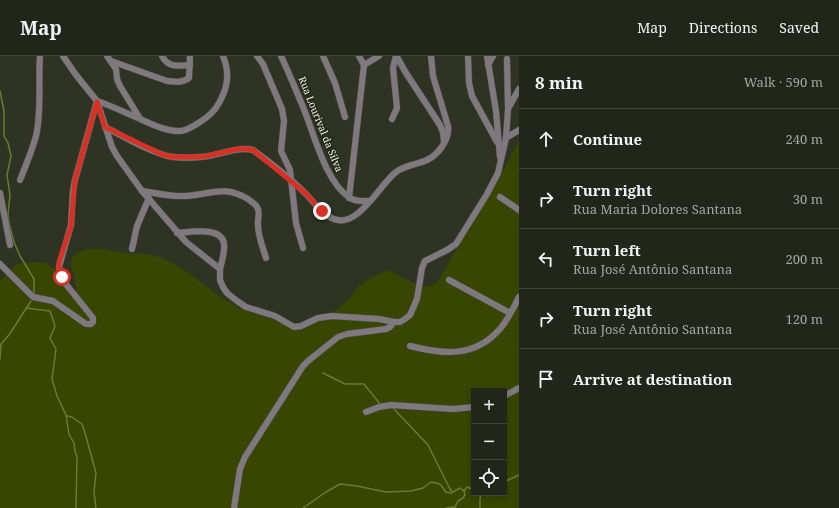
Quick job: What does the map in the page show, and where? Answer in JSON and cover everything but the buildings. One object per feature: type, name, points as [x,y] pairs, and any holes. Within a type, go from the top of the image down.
[{"type":"street","points":[[20,180],[32,150],[36,135],[38,120],[40,56]]},
{"type":"street","points":[[64,56],[76,75],[97,102],[108,138],[118,156],[142,191],[177,233],[220,269]]},
{"type":"street","points":[[162,56],[168,64],[172,66],[190,65]]},
{"type":"street","points":[[109,58],[167,81],[174,82],[189,78],[190,56]]},
{"type":"street","points":[[97,102],[166,129],[181,131],[195,126],[210,116],[223,96],[228,73],[223,56]]},
{"type":"street","points":[[257,56],[263,64],[282,109],[284,121],[281,151],[290,170],[296,223],[304,248]]},
{"type":"street","name":"Rua Lourival da Silva","points":[[281,56],[303,107],[328,172],[334,182],[349,198]]},
{"type":"street","points":[[323,56],[335,83],[345,117]]},
{"type":"street","points":[[359,56],[364,65],[349,198],[354,201],[370,201]]},
{"type":"street","points":[[364,65],[379,56]]},
{"type":"street","points":[[397,56],[406,73],[440,125],[443,132],[444,142]]},
{"type":"street","points":[[392,119],[397,108],[393,68],[397,56]]},
{"type":"street","points":[[105,127],[161,154],[172,157],[202,157],[238,149],[253,150],[290,180],[328,216],[335,220],[342,220],[351,218],[358,214],[398,170],[406,166],[426,161],[433,156],[444,142],[448,134],[448,126],[433,76],[430,56]]},
{"type":"street","points":[[468,56],[469,83],[472,96],[498,144]]},
{"type":"street","points":[[487,56],[496,111],[500,165]]},
{"type":"street","points":[[488,65],[493,56]]},
{"type":"street","points":[[109,58],[116,69],[117,79],[120,86],[140,119]]},
{"type":"street","points":[[177,233],[209,232],[219,235],[222,238],[224,246],[220,269],[220,280],[227,293],[246,307],[274,316],[294,327],[301,326],[318,318],[332,316],[400,322],[410,315],[414,309],[422,268],[425,261],[447,250],[459,240],[494,181],[500,165],[506,138],[508,109],[507,59]]},
{"type":"street","points":[[508,109],[519,89]]},
{"type":"street","points":[[0,264],[33,297],[53,301],[86,324],[91,324],[94,322],[93,318],[65,283],[59,267],[71,226],[75,180],[97,102]]},
{"type":"street","points":[[506,138],[519,130]]},
{"type":"street","points":[[142,191],[177,196],[230,191],[240,195],[256,204],[258,208],[258,227],[266,258]]},
{"type":"street","points":[[0,193],[10,244]]},
{"type":"street","points":[[500,197],[519,210]]},
{"type":"street","points":[[132,249],[137,226],[149,198]]},
{"type":"street","points":[[449,280],[510,313]]},
{"type":"street","points":[[410,346],[428,351],[442,352],[461,352],[474,349],[488,341],[499,330],[519,298]]},
{"type":"street","points":[[234,508],[240,469],[245,457],[303,366],[338,338],[347,334],[386,329],[394,322]]},
{"type":"street","points":[[507,394],[519,388]]},
{"type":"street","points":[[366,412],[379,407],[391,405],[453,409],[471,407]]},
{"type":"green space","points":[[519,140],[519,508],[0,508],[0,281],[16,264],[36,262],[46,263],[55,269],[74,293],[77,290],[71,267],[72,257],[78,253],[89,249],[100,249],[146,254],[170,261],[235,306],[275,320],[294,330],[318,317],[332,313],[347,301],[359,286],[370,278],[387,270],[416,284],[429,287],[438,281],[501,175]]},
{"type":"waterway","points":[[0,91],[4,111],[4,136],[8,143],[11,156],[7,175],[10,195],[8,214],[9,223],[14,242],[20,256],[34,279],[34,296]]},
{"type":"waterway","points":[[0,359],[1,344],[9,335],[31,301]]},
{"type":"waterway","points":[[26,308],[50,311],[55,326],[50,338],[56,349],[52,379],[57,396],[66,415],[69,434],[74,443],[77,457],[76,508]]},
{"type":"waterway","points":[[323,373],[345,384],[364,384],[380,404]]},
{"type":"waterway","points":[[393,408],[428,445],[452,492]]},
{"type":"waterway","points":[[67,416],[72,417],[82,424],[85,433],[96,473],[94,492],[96,508]]},
{"type":"waterway","points":[[507,481],[519,475]]},
{"type":"waterway","points":[[303,508],[340,484],[386,492],[411,491],[423,488],[431,482],[440,484],[446,492],[451,493],[460,488],[464,491]]},
{"type":"waterway","points":[[464,491],[467,487],[471,489]]},
{"type":"waterway","points":[[446,508],[455,507],[458,501],[465,495],[464,491]]},
{"type":"waterway","points":[[480,508],[481,496]]},
{"type":"route","points":[[62,277],[59,262],[71,226],[75,180],[85,150],[97,102],[105,127],[161,154],[172,157],[186,158],[202,157],[238,149],[253,150],[304,192],[322,211]]}]
